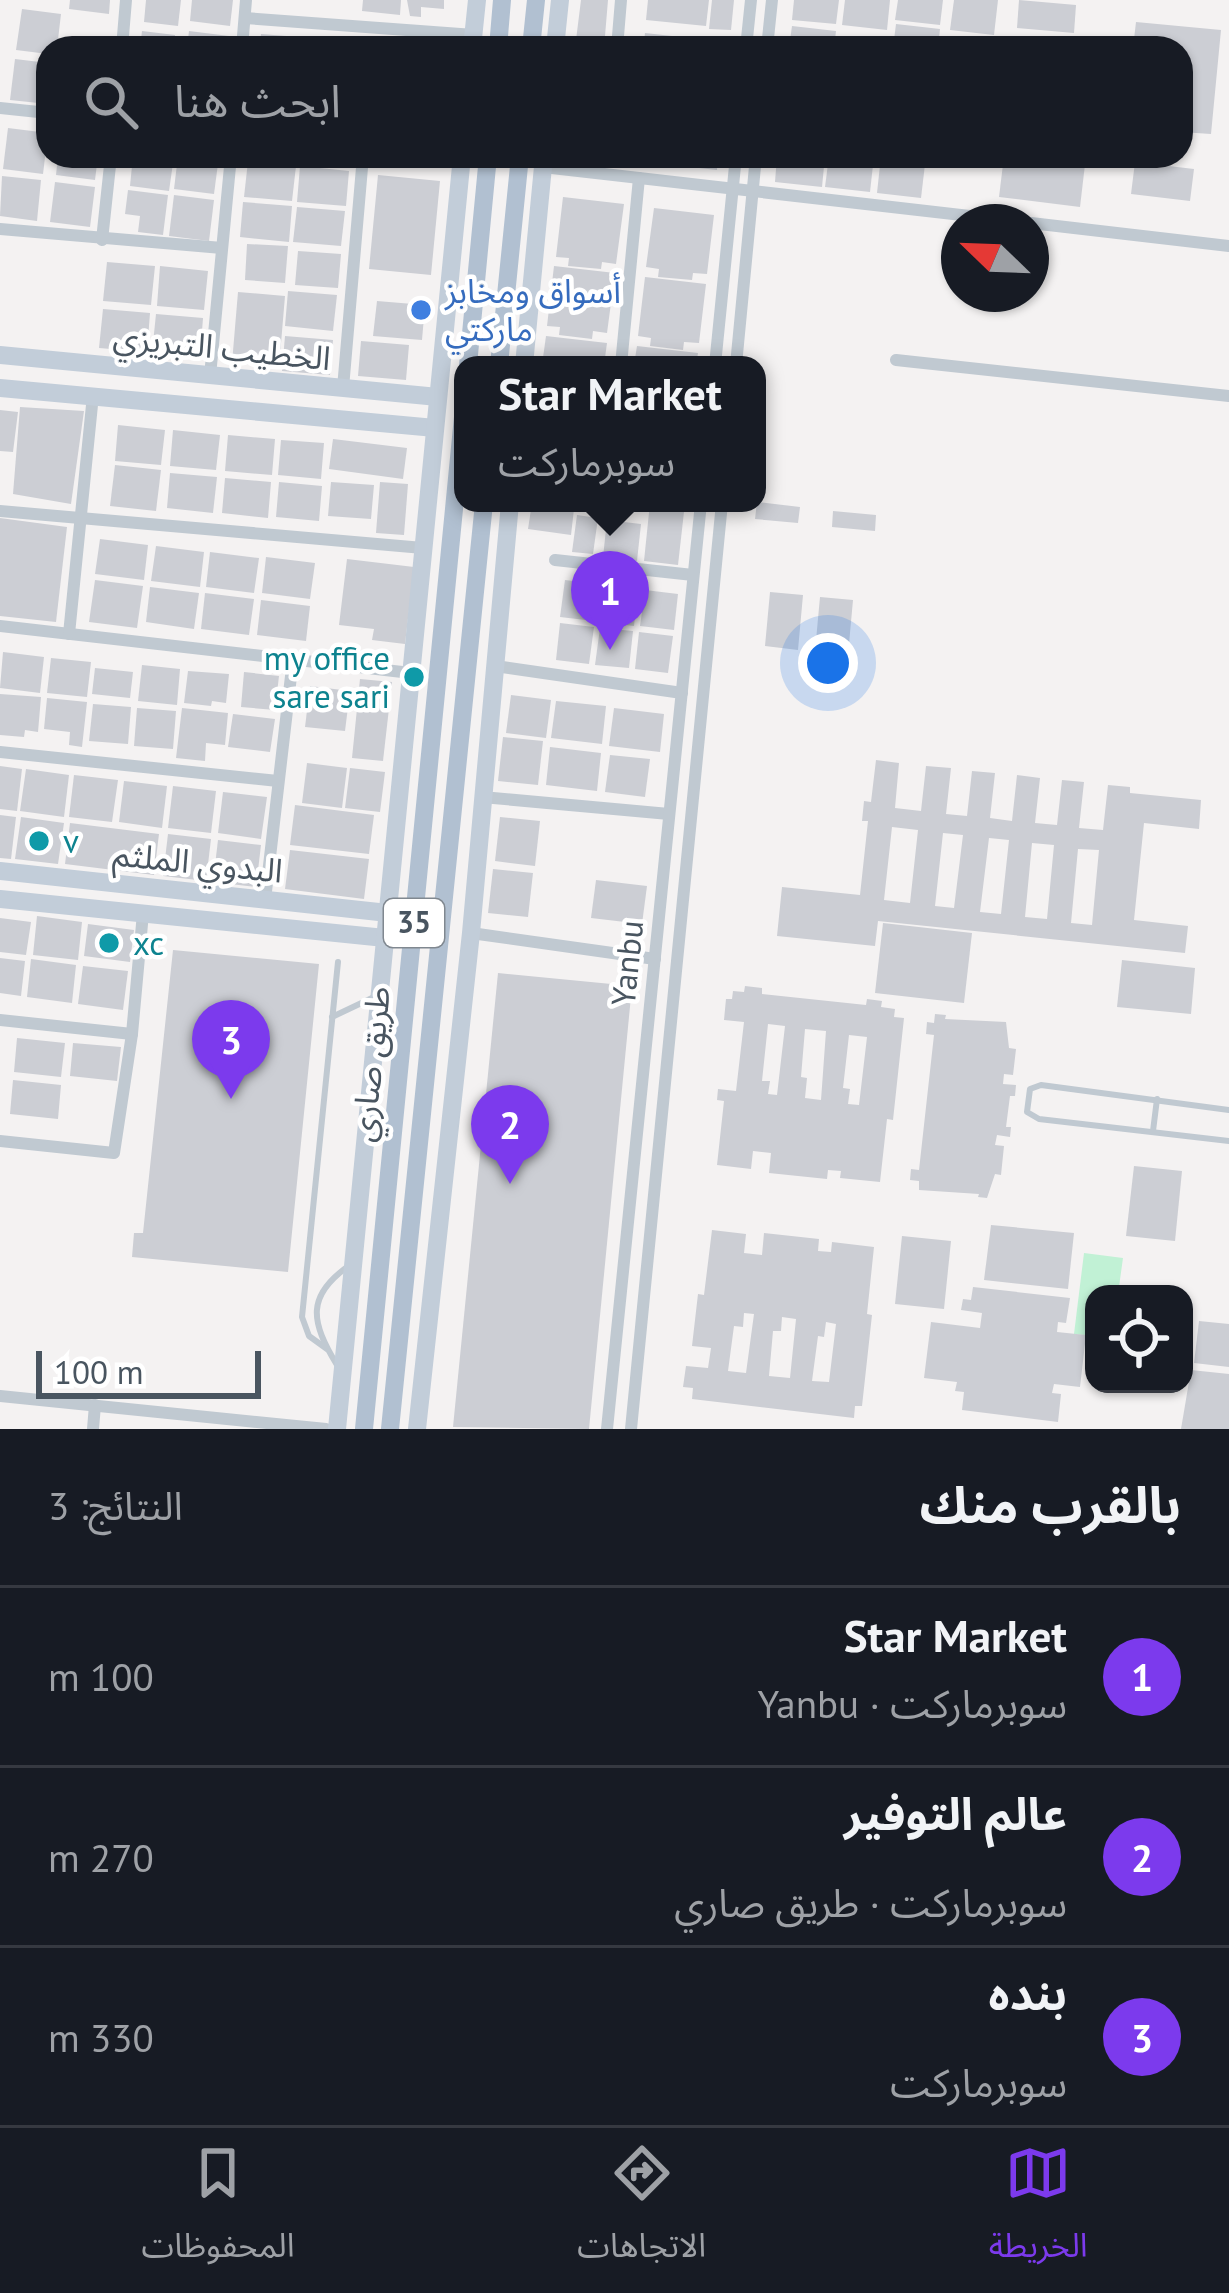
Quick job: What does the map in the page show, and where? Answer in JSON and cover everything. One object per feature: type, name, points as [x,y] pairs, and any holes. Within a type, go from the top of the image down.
[{"type":"main road","points":[[473,36],[477,0]]},
{"type":"main road","points":[[499,36],[502,0]]},
{"type":"main road","points":[[532,36],[536,0]]},
{"type":"main road","points":[[556,36],[560,0]]},
{"type":"main road","points":[[337,1429],[461,168]]},
{"type":"main road","points":[[469,356],[487,168]]},
{"type":"main road","points":[[500,356],[519,168]]},
{"type":"main road","points":[[525,356],[543,168]]},
{"type":"main road","name":"الخطيب التبريزي","points":[[0,355],[438,398]]},
{"type":"main road","name":"الخطيب التبريزي","points":[[0,388],[435,428]]},
{"type":"main road","name":"طريق صاري","points":[[364,1429],[454,509]]},
{"type":"main road","name":"طريق صاري","points":[[390,1429],[483,512]]},
{"type":"main road","points":[[417,1429],[471,933],[509,512]]},
{"type":"main road","name":"البدوي الملثم","points":[[385,938],[0,899],[1,871],[388,913]]},
{"type":"street","points":[[123,36],[127,0]]},
{"type":"street","points":[[243,36],[246,0]]},
{"type":"street","points":[[617,36],[621,0]]},
{"type":"street","points":[[747,36],[751,0]]},
{"type":"street","points":[[768,36],[772,0]]},
{"type":"street","points":[[244,18],[423,36]]},
{"type":"street","points":[[0,108],[36,112]]},
{"type":"street","points":[[103,240],[110,168]]},
{"type":"street","points":[[210,376],[230,168]]},
{"type":"street","points":[[343,388],[362,168]]},
{"type":"street","points":[[574,168],[941,212]]},
{"type":"street","points":[[605,168],[605,174]]},
{"type":"street","points":[[716,356],[735,168]]},
{"type":"street","points":[[737,356],[755,168]]},
{"type":"street","points":[[622,356],[639,178]]},
{"type":"street","points":[[1049,225],[1229,246]]},
{"type":"street","points":[[0,229],[222,248]]},
{"type":"street","points":[[896,360],[1229,396]]},
{"type":"street","points":[[69,634],[93,395]]},
{"type":"street","points":[[0,511],[424,548]]},
{"type":"street","name":"Yanbu","points":[[607,1429],[699,512]]},
{"type":"street","name":"Yanbu","points":[[632,1429],[721,512]]},
{"type":"street","points":[[555,560],[693,575]]},
{"type":"street","points":[[0,626],[411,673]]},
{"type":"street","points":[[265,900],[292,659]]},
{"type":"street","points":[[494,666],[682,693]]},
{"type":"street","points":[[0,752],[278,782]]},
{"type":"street","points":[[482,797],[669,814]]},
{"type":"street","points":[[0,1141],[114,1153],[132,1034],[142,914]]},
{"type":"street","points":[[471,933],[655,959]]},
{"type":"street","points":[[0,1020],[132,1034]]},
{"type":"street","points":[[0,1396],[326,1429]]},
{"type":"street","points":[[93,1429],[95,1406]]},
{"type":"lane","points":[[328,1349],[309,1336],[302,1317],[338,962]]},
{"type":"lane","points":[[332,1017],[380,995]]},
{"type":"lane","points":[[1229,1110],[1041,1084],[1030,1088],[1025,1106],[1039,1118],[1229,1141]]},
{"type":"lane","points":[[1153,1131],[1157,1100]]},
{"type":"lane","points":[[342,1374],[318,1326],[321,1290],[353,1263]]},
{"type":"green space","points":[[1084,1253],[1123,1258],[1119,1285],[1085,1285],[1085,1335],[1074,1334]]},
{"type":"building","points":[[70,0],[110,0],[109,14],[69,9]]},
{"type":"building","points":[[146,0],[181,0],[178,26],[144,22]]},
{"type":"building","points":[[192,0],[233,0],[230,26],[190,21]]},
{"type":"building","points":[[363,0],[401,0],[400,15],[362,11]]},
{"type":"building","points":[[407,0],[444,0],[444,9],[421,7],[421,17],[410,16]]},
{"type":"building","points":[[581,0],[608,0],[605,36],[576,36]]},
{"type":"building","points":[[648,0],[709,0],[706,26],[646,20]]},
{"type":"building","points":[[712,0],[734,0],[731,30],[709,29]]},
{"type":"building","points":[[794,0],[839,0],[836,24],[792,20]]},
{"type":"building","points":[[845,0],[890,0],[887,30],[842,25]]},
{"type":"building","points":[[898,0],[943,0],[940,25],[895,20]]},
{"type":"building","points":[[954,0],[998,0],[994,35],[950,30]]},
{"type":"building","points":[[1019,0],[1076,5],[1074,33],[1017,28]]},
{"type":"building","points":[[22,9],[61,14],[58,36],[36,36],[36,52],[16,50]]},
{"type":"building","points":[[1136,22],[1221,30],[1211,134],[1193,133],[1193,36],[1134,36]]},
{"type":"building","points":[[896,24],[940,29],[939,36],[894,36]]},
{"type":"building","points":[[792,26],[836,31],[835,36],[791,36]]},
{"type":"building","points":[[142,31],[175,35],[175,36],[141,36]]},
{"type":"building","points":[[189,31],[229,36],[188,36]]},
{"type":"building","points":[[15,59],[36,62],[36,103],[10,100]]},
{"type":"building","points":[[8,128],[36,132],[36,168],[44,168],[43,174],[3,169]]},
{"type":"building","points":[[57,168],[96,168],[95,180],[56,175]]},
{"type":"building","points":[[132,168],[172,168],[169,191],[130,186]]},
{"type":"building","points":[[177,168],[217,168],[214,194],[174,189]]},
{"type":"building","points":[[247,168],[296,168],[292,201],[244,197]]},
{"type":"building","points":[[300,168],[349,171],[346,206],[297,202]]},
{"type":"building","points":[[776,168],[824,168],[822,187],[775,182]]},
{"type":"building","points":[[827,168],[873,168],[870,192],[825,187]]},
{"type":"building","points":[[880,168],[925,168],[921,198],[877,193]]},
{"type":"building","points":[[1003,168],[1085,168],[1080,207],[999,197]]},
{"type":"building","points":[[1134,168],[1194,169],[1190,201],[1131,194]]},
{"type":"building","points":[[378,175],[440,181],[431,275],[369,269]]},
{"type":"building","points":[[2,176],[41,180],[37,221],[0,216]]},
{"type":"building","points":[[55,182],[95,187],[90,227],[50,222]]},
{"type":"building","points":[[128,190],[168,195],[163,235],[138,232],[140,216],[125,214]]},
{"type":"building","points":[[174,195],[214,200],[209,241],[169,236]]},
{"type":"building","points":[[563,197],[624,204],[616,264],[602,262],[601,269],[568,266],[569,258],[556,257]]},
{"type":"building","points":[[243,202],[292,206],[289,242],[240,237]]},
{"type":"building","points":[[297,207],[345,211],[341,246],[293,242]]},
{"type":"building","points":[[654,208],[714,215],[707,274],[693,273],[692,280],[658,277],[659,269],[646,267]]},
{"type":"building","points":[[247,244],[288,246],[285,283],[245,280]]},
{"type":"building","points":[[298,251],[341,254],[338,288],[295,285]]},
{"type":"building","points":[[107,262],[155,266],[151,305],[103,301]]},
{"type":"building","points":[[160,266],[208,271],[204,310],[157,306]]},
{"type":"building","points":[[554,266],[615,273],[607,333],[593,331],[592,339],[559,335],[560,327],[547,326]]},
{"type":"building","points":[[645,277],[706,284],[699,343],[684,342],[683,350],[650,346],[651,338],[638,336]]},
{"type":"building","points":[[288,291],[337,295],[333,331],[285,326]]},
{"type":"building","points":[[238,292],[285,296],[279,367],[232,363]]},
{"type":"building","points":[[377,301],[425,305],[422,340],[373,336]]},
{"type":"building","points":[[103,309],[150,313],[147,352],[99,348]]},
{"type":"building","points":[[156,314],[203,318],[200,357],[152,353]]},
{"type":"building","points":[[285,336],[333,340],[330,375],[282,371]]},
{"type":"building","points":[[546,336],[607,343],[605,356],[543,356]]},
{"type":"building","points":[[361,341],[409,345],[406,380],[358,376]]},
{"type":"building","points":[[637,346],[698,353],[698,356],[635,356]]},
{"type":"building","points":[[20,407],[84,411],[71,504],[13,494]]},
{"type":"building","points":[[0,410],[18,412],[13,452],[0,451]]},
{"type":"building","points":[[118,425],[165,430],[161,465],[115,461]]},
{"type":"building","points":[[173,430],[220,435],[216,470],[170,466]]},
{"type":"building","points":[[228,435],[275,439],[272,475],[225,471]]},
{"type":"building","points":[[333,439],[407,448],[403,479],[329,469]]},
{"type":"building","points":[[281,440],[324,443],[321,479],[278,475]]},
{"type":"building","points":[[115,465],[161,470],[156,511],[110,506]]},
{"type":"building","points":[[170,473],[217,477],[213,513],[167,508]]},
{"type":"building","points":[[225,478],[271,482],[268,518],[222,513]]},
{"type":"building","points":[[279,482],[322,486],[319,521],[276,517]]},
{"type":"building","points":[[331,482],[374,485],[371,519],[328,516]]},
{"type":"building","points":[[380,482],[408,484],[404,535],[376,533]]},
{"type":"building","points":[[766,503],[800,507],[798,523],[755,519],[756,512],[766,512]]},
{"type":"building","points":[[833,511],[876,515],[875,531],[832,527]]},
{"type":"building","points":[[531,512],[574,512],[571,535],[528,529]]},
{"type":"building","points":[[649,512],[684,512],[678,565],[644,561]]},
{"type":"building","points":[[577,515],[598,518],[593,554],[572,552]]},
{"type":"building","points":[[0,518],[67,527],[56,622],[0,616]]},
{"type":"building","points":[[607,520],[641,524],[637,561],[603,557]]},
{"type":"building","points":[[100,539],[148,545],[144,580],[95,574]]},
{"type":"building","points":[[156,546],[204,552],[200,587],[151,581]]},
{"type":"building","points":[[210,552],[259,558],[254,593],[206,587]]},
{"type":"building","points":[[266,557],[315,563],[310,599],[262,593]]},
{"type":"building","points":[[347,559],[414,567],[405,644],[372,640],[374,629],[339,625]]},
{"type":"building","points":[[95,580],[143,586],[137,628],[89,622]]},
{"type":"building","points":[[565,580],[598,584],[594,621],[560,617]]},
{"type":"building","points":[[605,585],[638,589],[634,626],[600,622]]},
{"type":"building","points":[[150,587],[199,593],[194,629],[146,622]]},
{"type":"building","points":[[645,590],[678,594],[674,630],[640,626]]},
{"type":"building","points":[[770,592],[803,595],[798,650],[765,646]]},
{"type":"building","points":[[205,593],[254,599],[249,635],[201,629]]},
{"type":"building","points":[[820,597],[853,600],[848,655],[815,651]]},
{"type":"building","points":[[261,600],[310,606],[306,641],[257,635]]},
{"type":"building","points":[[560,623],[594,627],[589,664],[556,660]]},
{"type":"building","points":[[600,628],[633,631],[629,668],[595,665]]},
{"type":"building","points":[[639,632],[673,636],[668,673],[635,669]]},
{"type":"building","points":[[3,652],[44,657],[40,693],[0,688]]},
{"type":"building","points":[[51,658],[91,662],[87,697],[47,693]]},
{"type":"building","points":[[142,665],[180,669],[177,705],[138,701]]},
{"type":"building","points":[[95,668],[133,672],[130,698],[92,694]]},
{"type":"building","points":[[188,671],[229,674],[226,703],[184,703]]},
{"type":"building","points":[[244,672],[279,676],[275,710],[241,707]]},
{"type":"building","points":[[360,679],[392,682],[383,761],[352,758]]},
{"type":"building","points":[[310,686],[350,691],[345,731],[305,727]]},
{"type":"building","points":[[0,694],[41,697],[38,732],[25,730],[24,737],[0,735]]},
{"type":"building","points":[[511,695],[551,700],[546,738],[506,733]]},
{"type":"building","points":[[47,698],[87,702],[82,747],[69,745],[70,732],[44,729]]},
{"type":"building","points":[[556,701],[606,706],[602,744],[551,738]]},
{"type":"building","points":[[93,704],[131,707],[128,744],[89,741]]},
{"type":"building","points":[[137,708],[176,711],[173,749],[134,746]]},
{"type":"building","points":[[182,708],[228,713],[225,745],[206,743],[205,761],[176,758]]},
{"type":"building","points":[[614,708],[664,714],[660,752],[609,746]]},
{"type":"building","points":[[233,714],[275,719],[270,752],[228,747]]},
{"type":"building","points":[[503,737],[543,741],[538,785],[498,781]]},
{"type":"building","points":[[550,747],[601,753],[597,791],[546,785]]},
{"type":"building","points":[[610,755],[650,759],[645,797],[605,792]]},
{"type":"building","points":[[876,760],[899,763],[895,808],[921,811],[926,766],[951,768],[946,814],[967,816],[972,771],[995,773],[990,818],[1012,821],[1017,775],[1040,778],[1035,823],[1057,825],[1062,780],[1084,782],[1079,828],[1103,830],[1108,785],[1130,787],[1130,793],[1201,800],[1199,829],[1144,823],[1134,920],[1188,926],[1185,953],[878,921],[875,946],[777,936],[782,887],[860,895],[868,821],[862,821],[864,801],[871,802]],"holes":[[[892,827],[918,830],[910,903],[884,900]],[[943,833],[963,835],[954,908],[935,906]],[[989,838],[1009,840],[1001,914],[980,912]],[[1032,843],[1054,845],[1047,919],[1025,917]],[[1078,849],[1099,850],[1092,925],[1071,923]]]},
{"type":"building","points":[[307,763],[347,768],[342,808],[302,803]]},
{"type":"building","points":[[0,766],[22,769],[17,811],[0,809]]},
{"type":"building","points":[[350,768],[385,772],[380,812],[345,808]]},
{"type":"building","points":[[26,769],[69,775],[64,817],[20,811]]},
{"type":"building","points":[[74,775],[118,780],[112,822],[69,817]]},
{"type":"building","points":[[124,781],[167,786],[162,828],[119,822]]},
{"type":"building","points":[[173,786],[216,791],[211,833],[168,828]]},
{"type":"building","points":[[223,792],[267,797],[261,839],[218,833]]},
{"type":"building","points":[[295,805],[374,815],[369,854],[290,845]]},
{"type":"building","points":[[0,815],[16,817],[11,859],[0,858]]},
{"type":"building","name":"v","points":[[21,817],[64,823],[58,864],[15,859]]},
{"type":"building","points":[[500,817],[540,821],[535,866],[495,861]]},
{"type":"building","points":[[70,823],[159,834],[154,875],[65,864]]},
{"type":"building","points":[[168,834],[211,839],[206,881],[163,876]]},
{"type":"building","points":[[218,840],[261,845],[256,887],[213,882]]},
{"type":"building","points":[[290,850],[369,859],[364,899],[285,889]]},
{"type":"building","points":[[493,869],[533,873],[528,917],[488,913]]},
{"type":"building","points":[[596,880],[647,886],[642,924],[591,918]]},
{"type":"building","points":[[37,916],[82,922],[78,960],[33,955]]},
{"type":"building","points":[[0,918],[31,922],[26,955],[0,952]]},
{"type":"building","points":[[883,923],[972,933],[964,1003],[875,993]]},
{"type":"building","name":"xc","points":[[88,924],[134,930],[130,962],[84,956]]},
{"type":"building","points":[[173,950],[319,964],[288,1272],[132,1257],[134,1233],[143,1233]]},
{"type":"building","points":[[0,958],[25,961],[21,996],[0,993]]},
{"type":"building","points":[[31,959],[76,965],[72,1003],[27,997]]},
{"type":"building","points":[[1122,960],[1195,968],[1191,1014],[1117,1007]]},
{"type":"building","points":[[83,966],[128,971],[123,1010],[78,1004]]},
{"type":"building","points":[[498,973],[632,986],[589,1429],[453,1427]]},
{"type":"building","points":[[745,986],[762,988],[762,994],[866,1005],[867,999],[882,1001],[881,1007],[895,1009],[894,1017],[904,1018],[893,1120],[887,1119],[880,1182],[840,1178],[841,1171],[828,1170],[827,1179],[769,1173],[771,1153],[753,1151],[751,1169],[717,1165],[724,1101],[717,1100],[718,1089],[736,1091],[744,1022],[724,1020],[726,999],[732,999],[733,991],[744,992]],"holes":[[[768,1024],[785,1026],[777,1095],[768,1094],[770,1081],[762,1081]],[[805,1029],[826,1031],[821,1100],[805,1098],[807,1078],[801,1077]],[[849,1035],[867,1037],[859,1105],[848,1104],[850,1089],[843,1088]]]},
{"type":"building","points":[[935,1014],[946,1015],[945,1019],[1006,1022],[1009,1048],[1016,1049],[1013,1075],[1004,1074],[1003,1084],[1016,1085],[1006,1127],[1011,1127],[1010,1137],[997,1135],[995,1145],[1004,1146],[1001,1175],[995,1174],[987,1198],[919,1190],[919,1181],[910,1180],[911,1169],[919,1170],[934,1035],[926,1034],[927,1022],[934,1023]]},
{"type":"building","points":[[17,1038],[65,1043],[61,1077],[14,1072]]},
{"type":"building","points":[[73,1043],[121,1047],[117,1081],[70,1076]]},
{"type":"building","points":[[13,1080],[61,1085],[58,1119],[10,1114]]},
{"type":"building","points":[[1134,1166],[1182,1171],[1175,1241],[1126,1236]]},
{"type":"building","points":[[991,1225],[1074,1233],[1068,1289],[984,1280]]},
{"type":"building","points":[[712,1230],[746,1234],[744,1253],[762,1255],[764,1233],[819,1239],[818,1251],[831,1252],[832,1242],[874,1247],[862,1406],[855,1406],[854,1418],[692,1399],[693,1388],[683,1387],[686,1366],[708,1368],[711,1348],[692,1346],[698,1294],[704,1295]],"holes":[[[744,1313],[754,1314],[746,1373],[728,1371],[734,1326],[743,1327]],[[782,1317],[796,1319],[790,1378],[769,1376],[773,1331],[781,1331]],[[826,1322],[836,1324],[829,1382],[812,1381],[818,1336],[824,1337]]]},
{"type":"building","points":[[902,1236],[951,1241],[944,1309],[895,1304]]},
{"type":"building","points":[[973,1287],[1070,1298],[1066,1323],[1058,1322],[1057,1332],[1085,1335],[1085,1344],[1080,1387],[1054,1384],[1052,1393],[1061,1394],[1058,1422],[962,1410],[964,1392],[955,1391],[957,1382],[924,1378],[931,1322],[980,1328],[982,1313],[961,1310],[963,1299],[971,1300]]},
{"type":"building","points":[[1199,1321],[1229,1324],[1229,1367],[1194,1363]]},
{"type":"building","points":[[1193,1370],[1229,1374],[1229,1429],[1181,1429],[1187,1393],[1193,1393]]},
{"type":"place","name":"أسواق ومخابز ماركتي","points":[[421,310]]},
{"type":"place","name":"Star Market","points":[[610,650]]},
{"type":"place","name":"my office sare sari","points":[[414,677]]},
{"type":"place","name":"v","points":[[39,841]]},
{"type":"place","name":"xc","points":[[109,943]]},
{"type":"place","name":"بنده","points":[[231,1099]]},
{"type":"place","name":"عالم التوفير","points":[[510,1184]]}]
